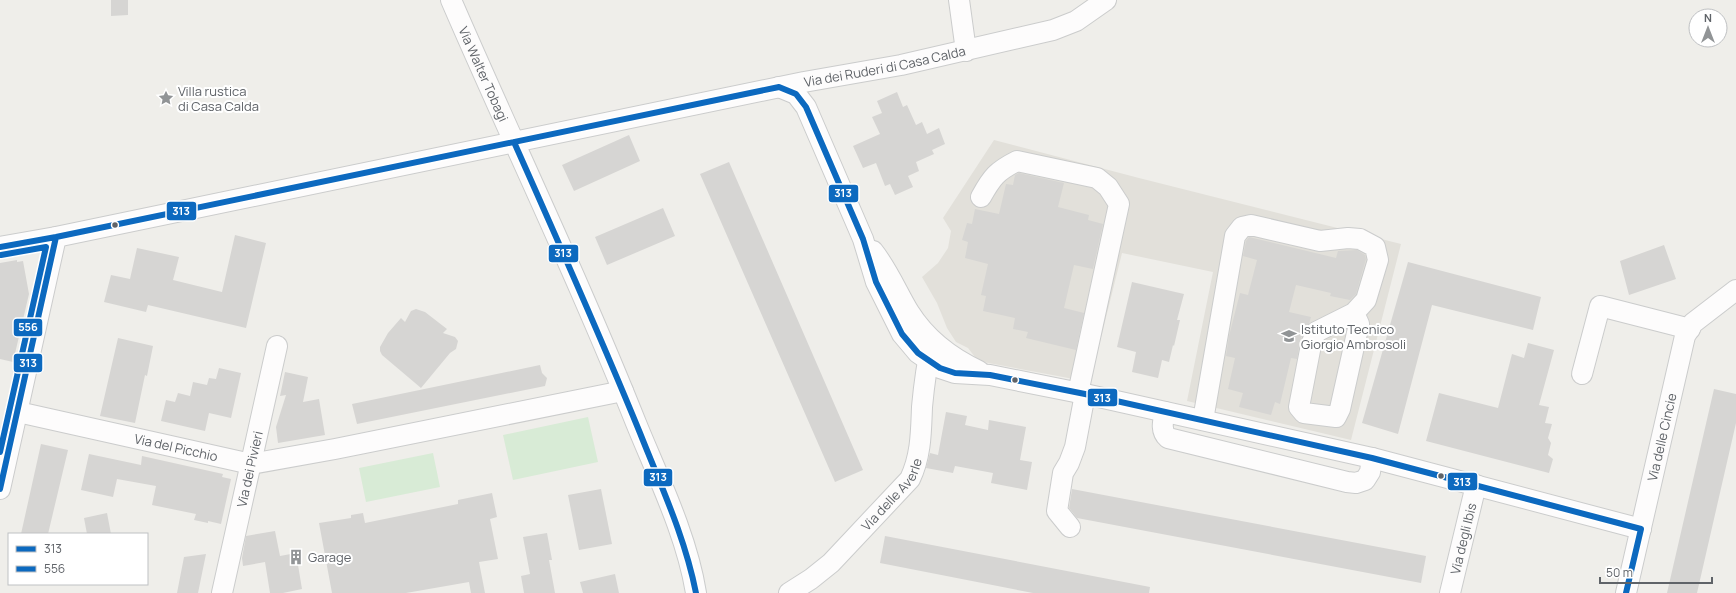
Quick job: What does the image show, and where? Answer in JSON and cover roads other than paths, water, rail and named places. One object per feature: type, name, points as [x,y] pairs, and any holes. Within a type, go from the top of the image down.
[{"type":"street","name":"Via Walter Tobagi","points":[[451,0],[623,391],[681,536],[691,566],[696,593]]},
{"type":"street","points":[[959,0],[966,51]]},
{"type":"street","name":"Via dei Ruderi di Casa Calda","points":[[0,247],[56,237],[779,87],[901,65],[966,51],[1061,28],[1086,16],[1106,0]]},
{"type":"street","points":[[779,87],[800,97],[806,107],[863,240],[876,282],[902,334],[927,360],[948,371],[990,375],[1081,393],[1372,458],[1641,529]]},
{"type":"street","points":[[981,197],[992,178],[1005,167],[1017,161],[1097,178],[1108,187],[1119,204],[1081,393],[1075,447],[1069,463],[1063,473],[1059,493],[1057,512],[1070,527]]},
{"type":"street","points":[[1203,420],[1235,236],[1242,227],[1251,225],[1320,241],[1348,238],[1360,239],[1375,247],[1378,260],[1366,300],[1354,312],[1316,332],[1311,345],[1299,407],[1304,412],[1336,418],[1340,409],[1359,324],[1354,312]]},
{"type":"street","points":[[0,489],[56,237]]},
{"type":"street","points":[[863,240],[884,265],[915,321],[932,341],[958,361],[990,375]]},
{"type":"street","name":"Via delle Cincie","points":[[1626,593],[1685,336],[1693,323],[1731,294]]},
{"type":"street","points":[[1582,374],[1600,306],[1690,329]]},
{"type":"street","name":"Via delle Averle","points":[[789,593],[811,579],[831,563],[906,486],[910,479],[916,464],[920,444],[927,360],[932,341]]},
{"type":"street","name":"Via dei Pivieri","points":[[222,593],[277,346]]},
{"type":"street","name":"Via del Picchio","points":[[18,412],[251,464],[335,449],[623,391]]},
{"type":"street","points":[[1165,412],[1163,431],[1168,438],[1347,482],[1356,483],[1365,480],[1370,472],[1372,458]]},
{"type":"street","name":"Via degli Ibis","points":[[1450,593],[1476,485]]},
{"type":"place","name":"Villa rustica di Casa Calda","points":[[166,98]]},
{"type":"place","name":"Istituto Tecnico Giorgio Ambrosoli","points":[[1289,336]]},
{"type":"place","name":"Garage","points":[[296,557]]}]
